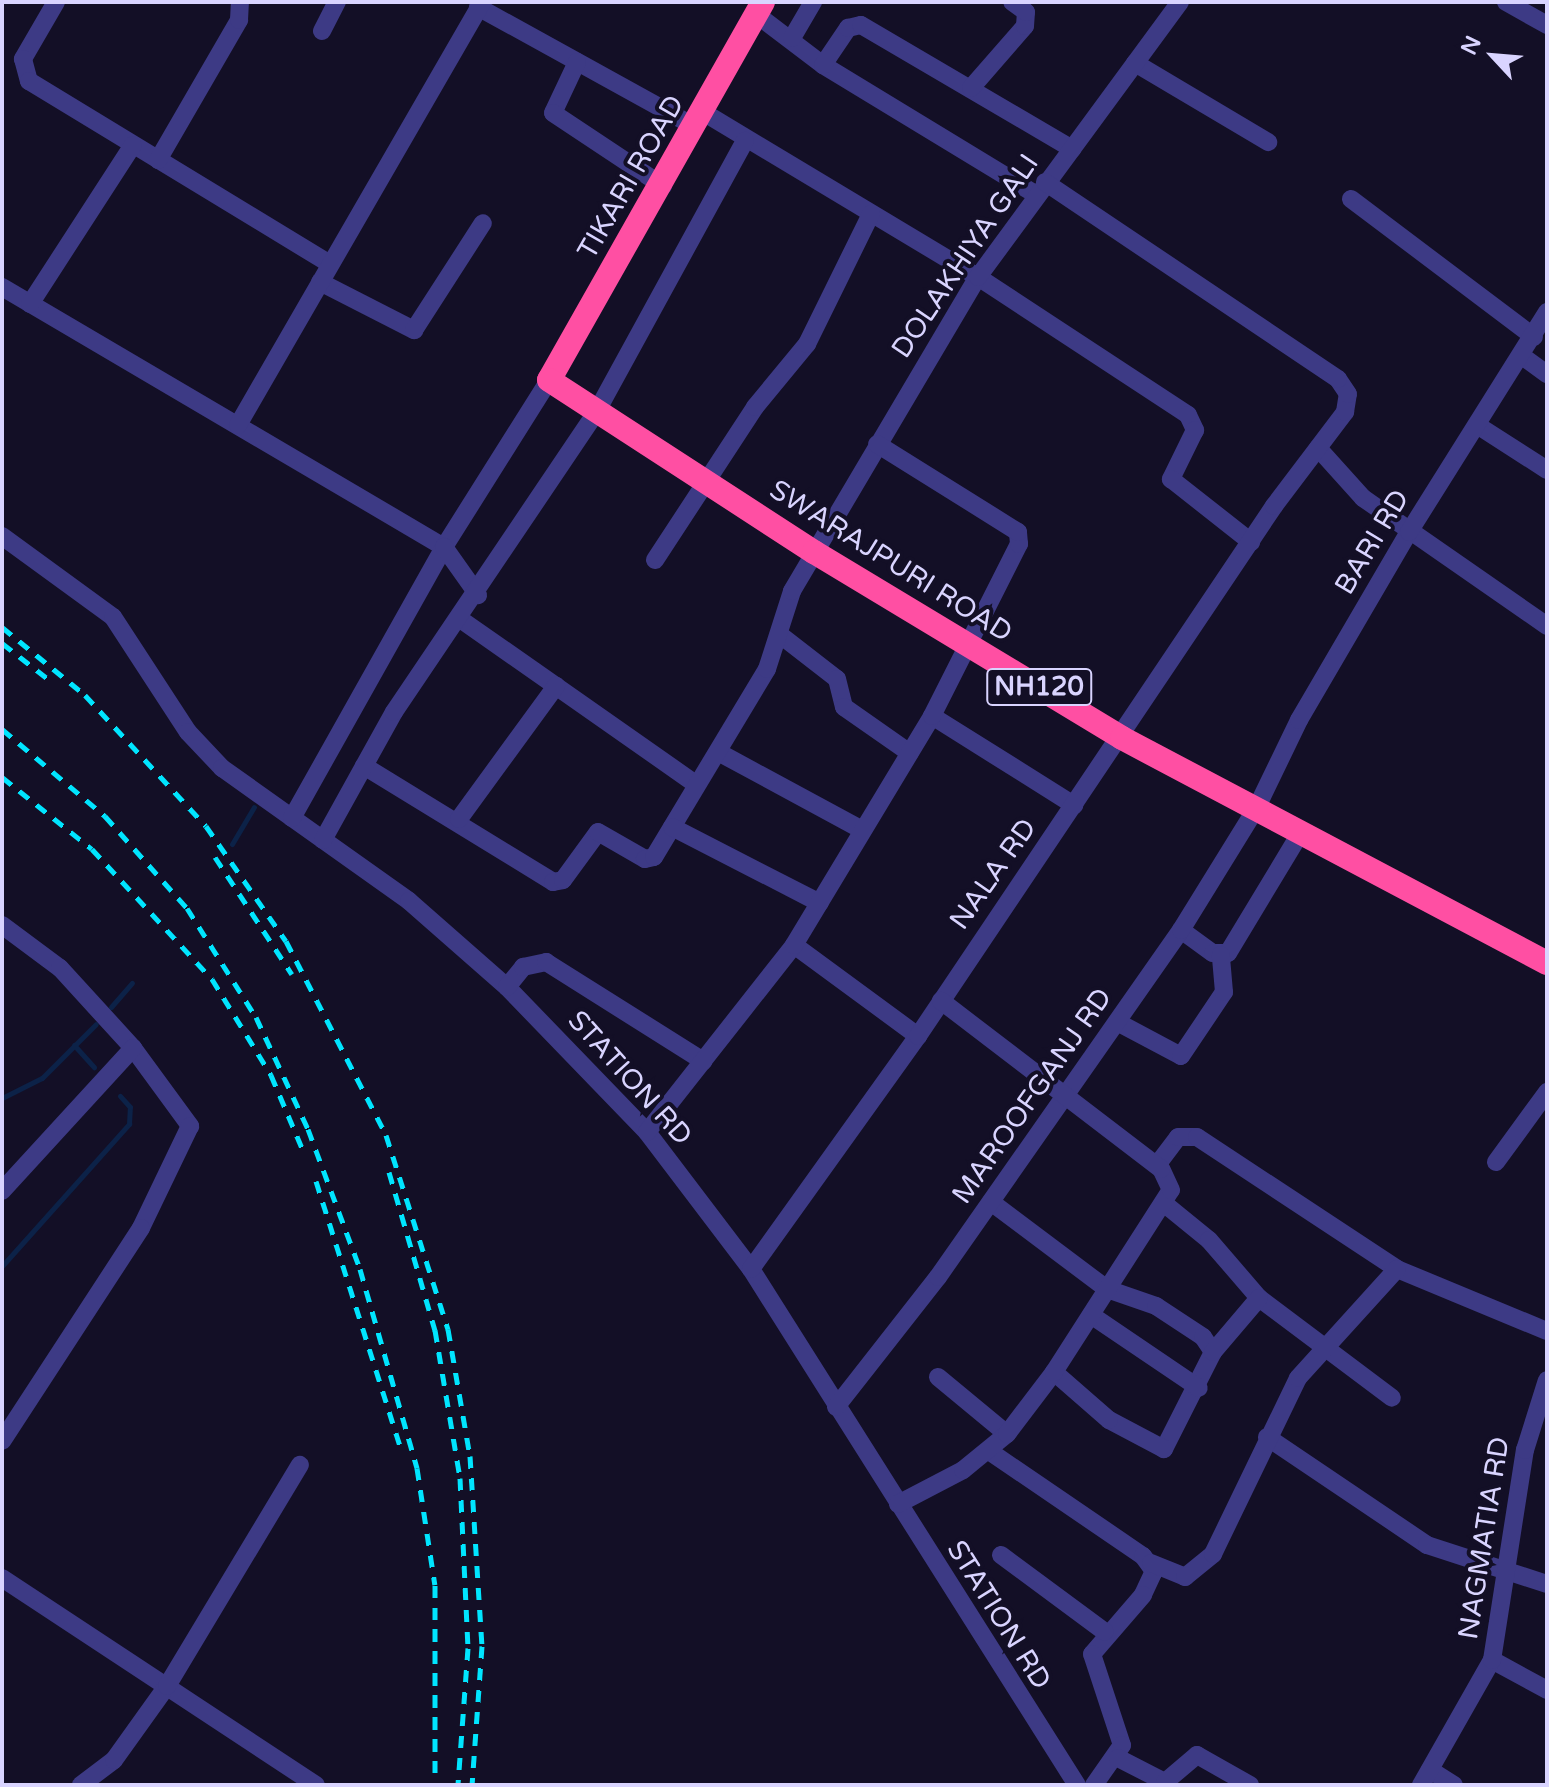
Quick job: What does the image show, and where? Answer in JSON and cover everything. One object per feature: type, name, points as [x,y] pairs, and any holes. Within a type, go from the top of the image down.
[{"type":"highway","name":"TIKARI ROAD","points":[[549,380],[663,186],[760,8]]},
{"type":"highway","name":"SWARAJPURI ROAD","points":[[549,380],[814,552],[1122,738],[1547,963]]},
{"type":"street","points":[[56,2],[23,71],[29,81],[330,264]]},
{"type":"street","points":[[158,160],[239,20],[240,2]]},
{"type":"street","points":[[322,31],[337,2]]},
{"type":"street","points":[[792,38],[813,2]]},
{"type":"street","points":[[971,88],[1025,26],[1026,12],[1012,2]]},
{"type":"street","name":"DOLAKHIYA GALI","points":[[459,819],[559,883],[598,832],[649,860],[767,669],[792,591],[978,277],[1040,188],[1180,2]]},
{"type":"street","points":[[1506,2],[1547,25]]},
{"type":"street","points":[[238,425],[480,5],[577,62],[745,141],[978,277],[1188,415],[1195,430],[1171,479],[1251,542]]},
{"type":"street","name":"NALA RD","points":[[751,1269],[918,1036],[1122,738],[1274,506],[1345,412],[1348,394],[1338,379],[1040,188],[823,65],[760,8]]},
{"type":"street","points":[[823,65],[856,24],[1072,149]]},
{"type":"street","points":[[577,62],[553,113],[663,186]]},
{"type":"street","points":[[1135,63],[1268,142]]},
{"type":"street","points":[[323,840],[364,766],[597,411],[745,141]]},
{"type":"street","points":[[30,304],[133,145]]},
{"type":"street","points":[[1351,199],[1534,337]]},
{"type":"street","points":[[655,560],[755,407],[807,344],[871,214]]},
{"type":"street","points":[[320,282],[414,330],[483,223]]},
{"type":"street","points":[[2,287],[444,547],[478,595]]},
{"type":"street","name":"BARI RD","points":[[1257,807],[1299,720],[1409,532],[1547,312]]},
{"type":"street","points":[[1522,356],[1547,374]]},
{"type":"street","points":[[292,818],[444,547],[549,380]]},
{"type":"street","points":[[1477,425],[1547,470]]},
{"type":"street","points":[[647,1132],[794,945],[932,716],[970,645],[1021,537],[877,444]]},
{"type":"street","points":[[1318,448],[1363,498],[1547,626]]},
{"type":"street","name":"STATION RD","points":[[2,536],[113,617],[188,732],[222,768],[409,901],[507,987],[647,1132],[751,1269],[1077,1785]]},
{"type":"street","points":[[460,619],[697,785]]},
{"type":"street","points":[[779,634],[837,679],[844,707],[910,753]]},
{"type":"street","points":[[364,766],[459,819],[556,686]]},
{"type":"street","points":[[932,716],[1074,805]]},
{"type":"street","points":[[718,752],[862,830]]},
{"type":"street","name":"MAROOFGANJ RD","points":[[836,1407],[991,1202],[1119,1023],[1257,807]]},
{"type":"street","points":[[672,827],[820,903]]},
{"type":"street","points":[[1221,955],[1234,947],[1301,832]]},
{"type":"street","points":[[2,925],[60,968],[133,1048],[190,1126],[141,1228],[2,1441]]},
{"type":"street","points":[[1181,930],[1221,955]]},
{"type":"street","points":[[794,945],[918,1036]]},
{"type":"street","points":[[1119,1023],[1181,1056],[1224,992],[1221,955]]},
{"type":"street","points":[[507,987],[523,967],[546,962],[703,1061]]},
{"type":"street","points":[[898,1504],[989,1451],[1007,1434],[1054,1372],[1166,1205],[1171,1190],[1157,1165],[1068,1094],[941,1001]]},
{"type":"street","points":[[2,1191],[133,1048]]},
{"type":"street","points":[[1496,1162],[1547,1092]]},
{"type":"street","points":[[1157,1165],[1178,1137],[1197,1137],[1397,1269],[1547,1331]]},
{"type":"street","points":[[991,1202],[1107,1289],[1156,1306],[1203,1337],[1213,1352]]},
{"type":"street","points":[[1166,1205],[1209,1240],[1259,1298],[1392,1398]]},
{"type":"street","points":[[989,1451],[1151,1563],[1185,1577],[1213,1554],[1267,1437],[1323,1347],[1397,1269]]},
{"type":"street","points":[[1054,1372],[1109,1420],[1157,1449],[1169,1445],[1199,1388],[1213,1352],[1259,1298]]},
{"type":"street","points":[[1091,1315],[1199,1388]]},
{"type":"street","points":[[938,1377],[1007,1434]]},
{"type":"street","name":"NAGMATIA RD","points":[[1426,1777],[1492,1660],[1525,1450],[1547,1380]]},
{"type":"street","points":[[1267,1437],[1427,1545],[1547,1584]]},
{"type":"street","points":[[81,1785],[114,1760],[167,1686],[300,1465]]},
{"type":"street","points":[[1001,1555],[1105,1632]]},
{"type":"street","points":[[1094,1785],[1118,1758],[1121,1732],[1092,1662],[1105,1632],[1151,1582],[1151,1563]]},
{"type":"street","points":[[2,1578],[316,1785]]},
{"type":"street","points":[[1492,1660],[1547,1690]]},
{"type":"street","points":[[1118,1758],[1165,1782],[1197,1755],[1250,1785]]},
{"type":"street","points":[[1426,1777],[1454,1785]]},
{"type":"waterway","points":[[232,844],[254,807]]},
{"type":"waterway","points":[[111,1007],[132,983]]},
{"type":"waterway","points":[[2,1098],[42,1078],[96,1024]]},
{"type":"waterway","points":[[74,1045],[94,1067]]},
{"type":"waterway","points":[[2,1266],[129,1124],[130,1107],[120,1096]]},
{"type":"railway","points":[[2,627],[85,695],[206,826],[286,941],[386,1135],[448,1329],[470,1456],[482,1646],[472,1785]]},
{"type":"railway","points":[[2,643],[52,682]]},
{"type":"railway","points":[[2,729],[105,816],[187,908],[256,1017],[308,1129],[360,1269],[417,1468],[435,1585],[435,1785]]},
{"type":"railway","points":[[2,777],[92,849],[212,979],[271,1075],[305,1155]]},
{"type":"railway","points":[[215,857],[292,974]]},
{"type":"railway","points":[[389,1172],[435,1330],[460,1478],[468,1648],[458,1785]]},
{"type":"railway","points":[[316,1181],[402,1452]]}]
